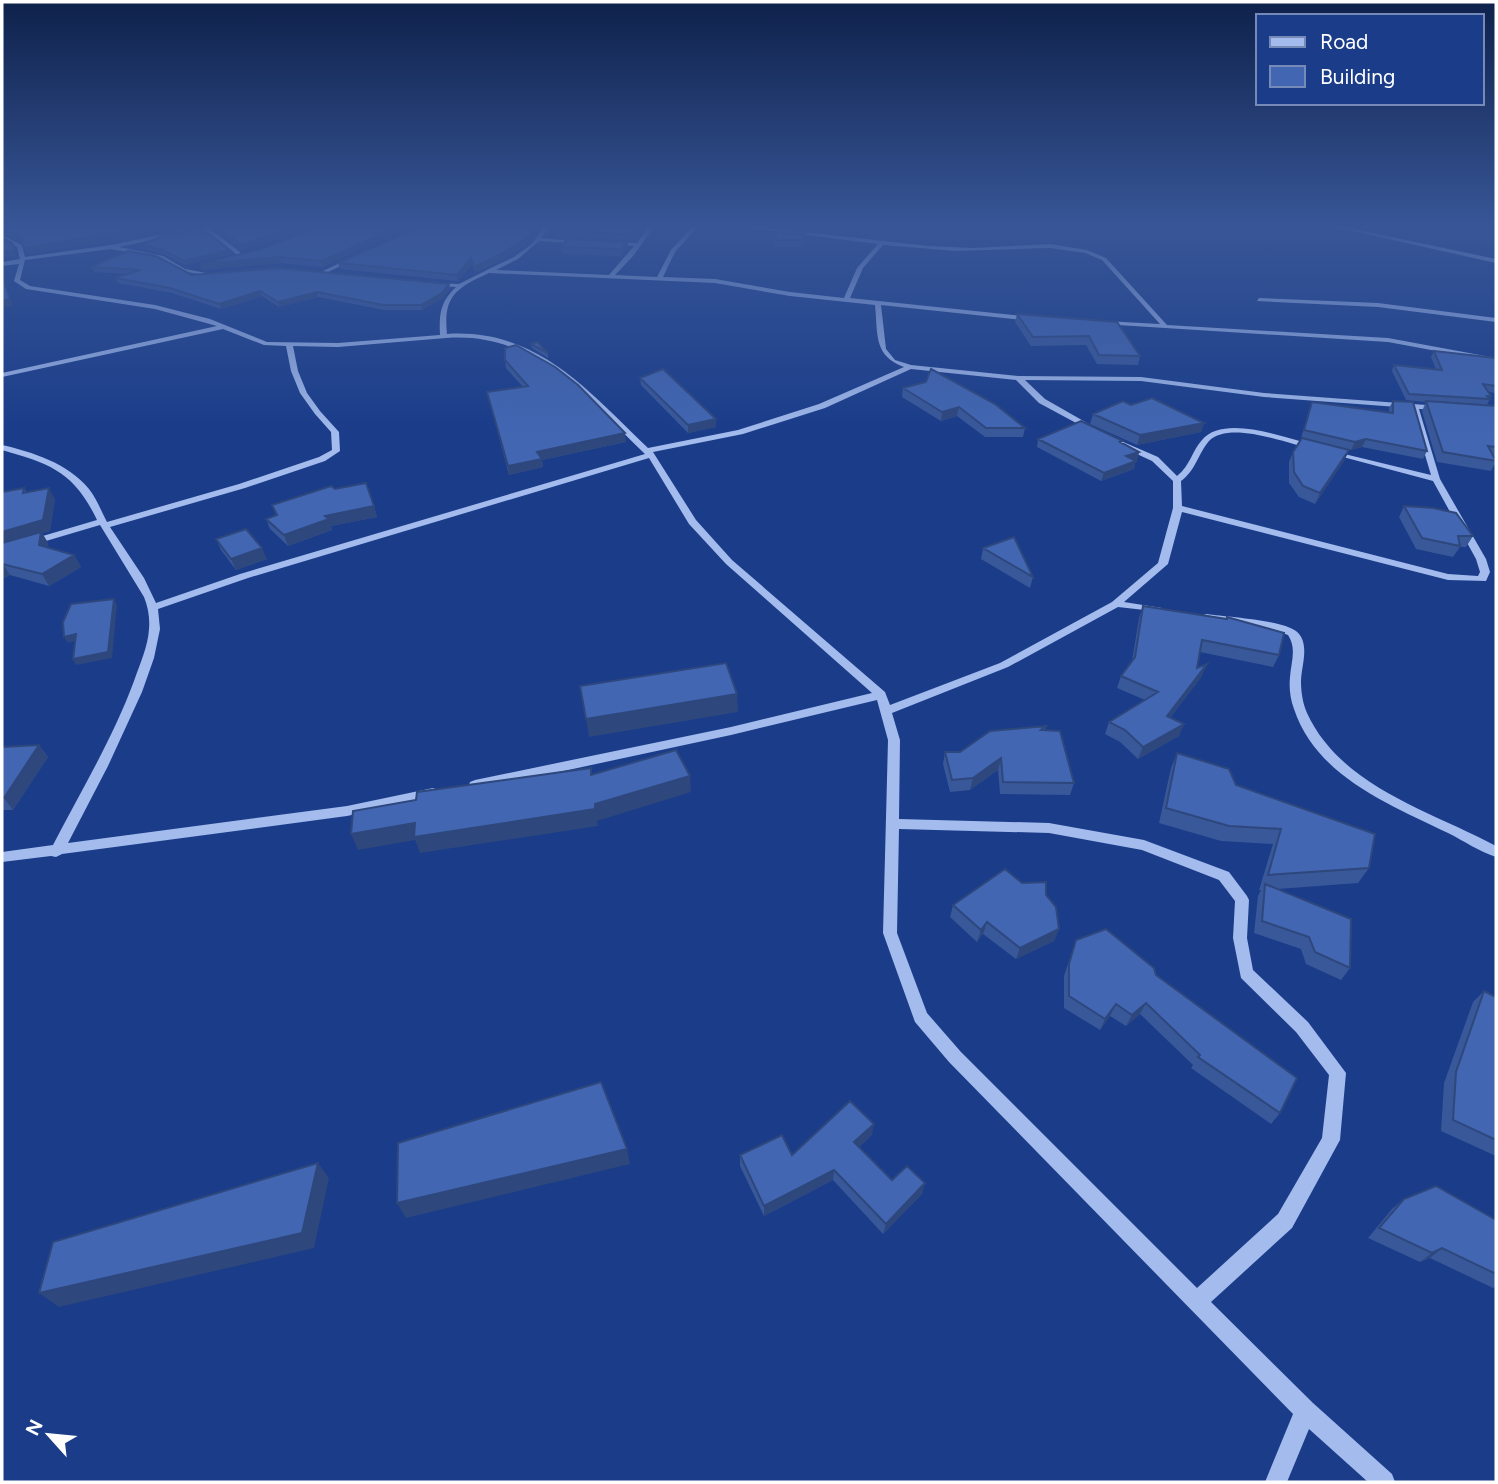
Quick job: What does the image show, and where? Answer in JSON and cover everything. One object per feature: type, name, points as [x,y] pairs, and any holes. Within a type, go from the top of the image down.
[{"type":"street","points":[[83,296],[155,307],[208,320],[266,344],[444,337],[485,338],[521,347],[568,376],[649,453],[692,522],[729,562],[881,695],[888,710],[894,740],[890,933],[921,1017],[955,1058],[1199,1300],[1305,1411],[1384,1482]]},
{"type":"street","points":[[444,337],[439,317],[443,303],[450,296]]},
{"type":"street","points":[[815,296],[1047,320]]},
{"type":"street","points":[[846,301],[848,296]]},
{"type":"street","points":[[1138,296],[1164,325]]},
{"type":"street","points":[[1259,300],[1378,305],[1496,320]]},
{"type":"street","points":[[878,304],[883,349],[893,361],[910,367],[1018,378],[1141,379],[1264,396],[1455,409]]},
{"type":"street","points":[[1099,323],[1388,340],[1496,360]]},
{"type":"street","points":[[2,375],[222,327]]},
{"type":"street","points":[[2,551],[276,474],[322,459],[336,451],[335,432],[313,410],[297,382],[289,345]]},
{"type":"street","points":[[154,607],[244,576],[649,453],[740,432],[822,406],[910,367]]},
{"type":"street","points":[[888,710],[1004,665],[1116,604],[1163,564],[1178,508],[1177,480],[1155,459],[1074,421],[1042,401],[1018,378]]},
{"type":"street","points":[[1178,508],[1448,577],[1482,579],[1485,572],[1481,559],[1436,479],[1414,406]]},
{"type":"street","points":[[1177,480],[1193,467],[1206,440],[1224,429],[1257,434],[1436,479]]},
{"type":"street","points":[[2,447],[31,456],[67,474],[86,491],[102,524],[154,607],[156,630],[143,676],[56,852]]},
{"type":"street","points":[[1116,604],[1167,611]]},
{"type":"street","points":[[1192,614],[1276,627],[1293,633],[1300,648],[1295,684],[1299,708],[1310,733],[1337,764],[1398,804],[1496,852]]},
{"type":"street","points":[[2,857],[56,852],[347,811],[691,740],[881,695]]},
{"type":"street","points":[[893,824],[1049,828],[1144,845],[1224,876],[1242,900],[1240,938],[1246,973],[1302,1027],[1338,1073],[1331,1140],[1284,1221],[1199,1300]]},
{"type":"street","points":[[1276,1482],[1305,1411]]},
{"type":"building","points":[[195,296],[243,296],[219,304]]},
{"type":"building","points":[[269,296],[300,296],[278,302]]},
{"type":"building","points":[[339,296],[436,296],[421,305],[383,305]]},
{"type":"building","points":[[1017,314],[1117,322],[1140,356],[1099,355],[1089,336],[1033,337]]},
{"type":"building","points":[[537,342],[548,353],[531,344]]},
{"type":"building","points":[[516,345],[555,367],[578,385],[625,433],[537,452],[542,459],[508,466],[487,392],[528,386],[505,360],[505,348]]},
{"type":"building","points":[[1434,351],[1496,358],[1496,386],[1483,384],[1491,396],[1487,396],[1490,399],[1409,394],[1394,365],[1442,370]]},
{"type":"building","points":[[663,369],[716,419],[688,425],[640,378]]},
{"type":"building","points":[[931,369],[995,404],[1025,428],[986,428],[959,407],[942,412],[903,388],[926,382]]},
{"type":"building","points":[[1152,398],[1204,423],[1140,435],[1093,414],[1123,401],[1131,405]]},
{"type":"building","points":[[1393,401],[1413,402],[1427,451],[1366,439],[1355,442],[1304,430],[1312,402],[1393,413]]},
{"type":"building","points":[[1426,401],[1496,406],[1496,447],[1488,446],[1496,461],[1443,452]]},
{"type":"building","points":[[1081,421],[1123,441],[1120,442],[1139,452],[1126,456],[1136,461],[1104,473],[1038,439]]},
{"type":"building","points":[[1302,438],[1349,450],[1320,493],[1303,486],[1294,472],[1293,452]]},
{"type":"building","points":[[366,483],[374,506],[325,516],[329,519],[284,535],[266,519],[277,515],[272,505],[331,486],[335,489]]},
{"type":"building","points":[[24,488],[23,493],[49,488],[43,520],[2,532],[2,492]]},
{"type":"building","points":[[1404,506],[1456,513],[1473,536],[1458,536],[1460,546],[1422,538]]},
{"type":"building","points":[[246,529],[262,548],[231,559],[216,539]]},
{"type":"building","points":[[41,532],[39,545],[74,555],[42,574],[2,564],[2,543]]},
{"type":"building","points":[[1014,537],[1033,577],[983,548]]},
{"type":"building","points":[[114,599],[108,652],[73,659],[76,634],[64,637],[63,622],[71,604]]},
{"type":"building","points":[[1143,606],[1227,617],[1284,633],[1279,655],[1202,640],[1197,668],[1207,664],[1167,716],[1184,724],[1143,747],[1125,730],[1109,722],[1158,692],[1121,676],[1135,657]]},
{"type":"building","points":[[726,663],[737,694],[586,719],[580,686]]},
{"type":"building","points":[[1046,726],[1041,730],[1060,731],[1074,783],[1003,782],[1001,758],[973,778],[952,780],[945,752],[960,752],[990,731]]},
{"type":"building","points":[[39,745],[4,798],[2,798],[2,747]]},
{"type":"building","points":[[676,750],[690,776],[595,804],[595,809],[414,837],[415,823],[351,834],[353,811],[416,800],[417,792],[591,768],[591,775]]},
{"type":"building","points":[[1177,753],[1229,769],[1236,785],[1375,834],[1369,868],[1268,875],[1281,829],[1229,826],[1166,808]]},
{"type":"building","points":[[1005,869],[1022,883],[1046,882],[1046,895],[1056,907],[1059,929],[1020,948],[987,922],[981,930],[953,905]]},
{"type":"building","points":[[1265,884],[1351,919],[1350,968],[1315,952],[1309,937],[1262,921]]},
{"type":"building","points":[[1106,929],[1154,968],[1156,975],[1297,1078],[1280,1113],[1198,1057],[1200,1055],[1146,1003],[1132,1015],[1116,1004],[1105,1019],[1069,996],[1069,964],[1076,940]]},
{"type":"building","points":[[1484,991],[1496,997],[1496,1140],[1453,1120],[1456,1072]]},
{"type":"building","points":[[601,1082],[627,1149],[397,1203],[398,1143]]},
{"type":"building","points":[[850,1101],[874,1124],[854,1142],[892,1180],[907,1166],[925,1183],[886,1224],[834,1170],[764,1206],[740,1155],[782,1135],[792,1155]]},
{"type":"building","points":[[318,1163],[302,1233],[39,1293],[53,1242]]},
{"type":"building","points":[[1436,1186],[1496,1220],[1496,1274],[1442,1248],[1432,1253],[1379,1228],[1404,1199]]}]
